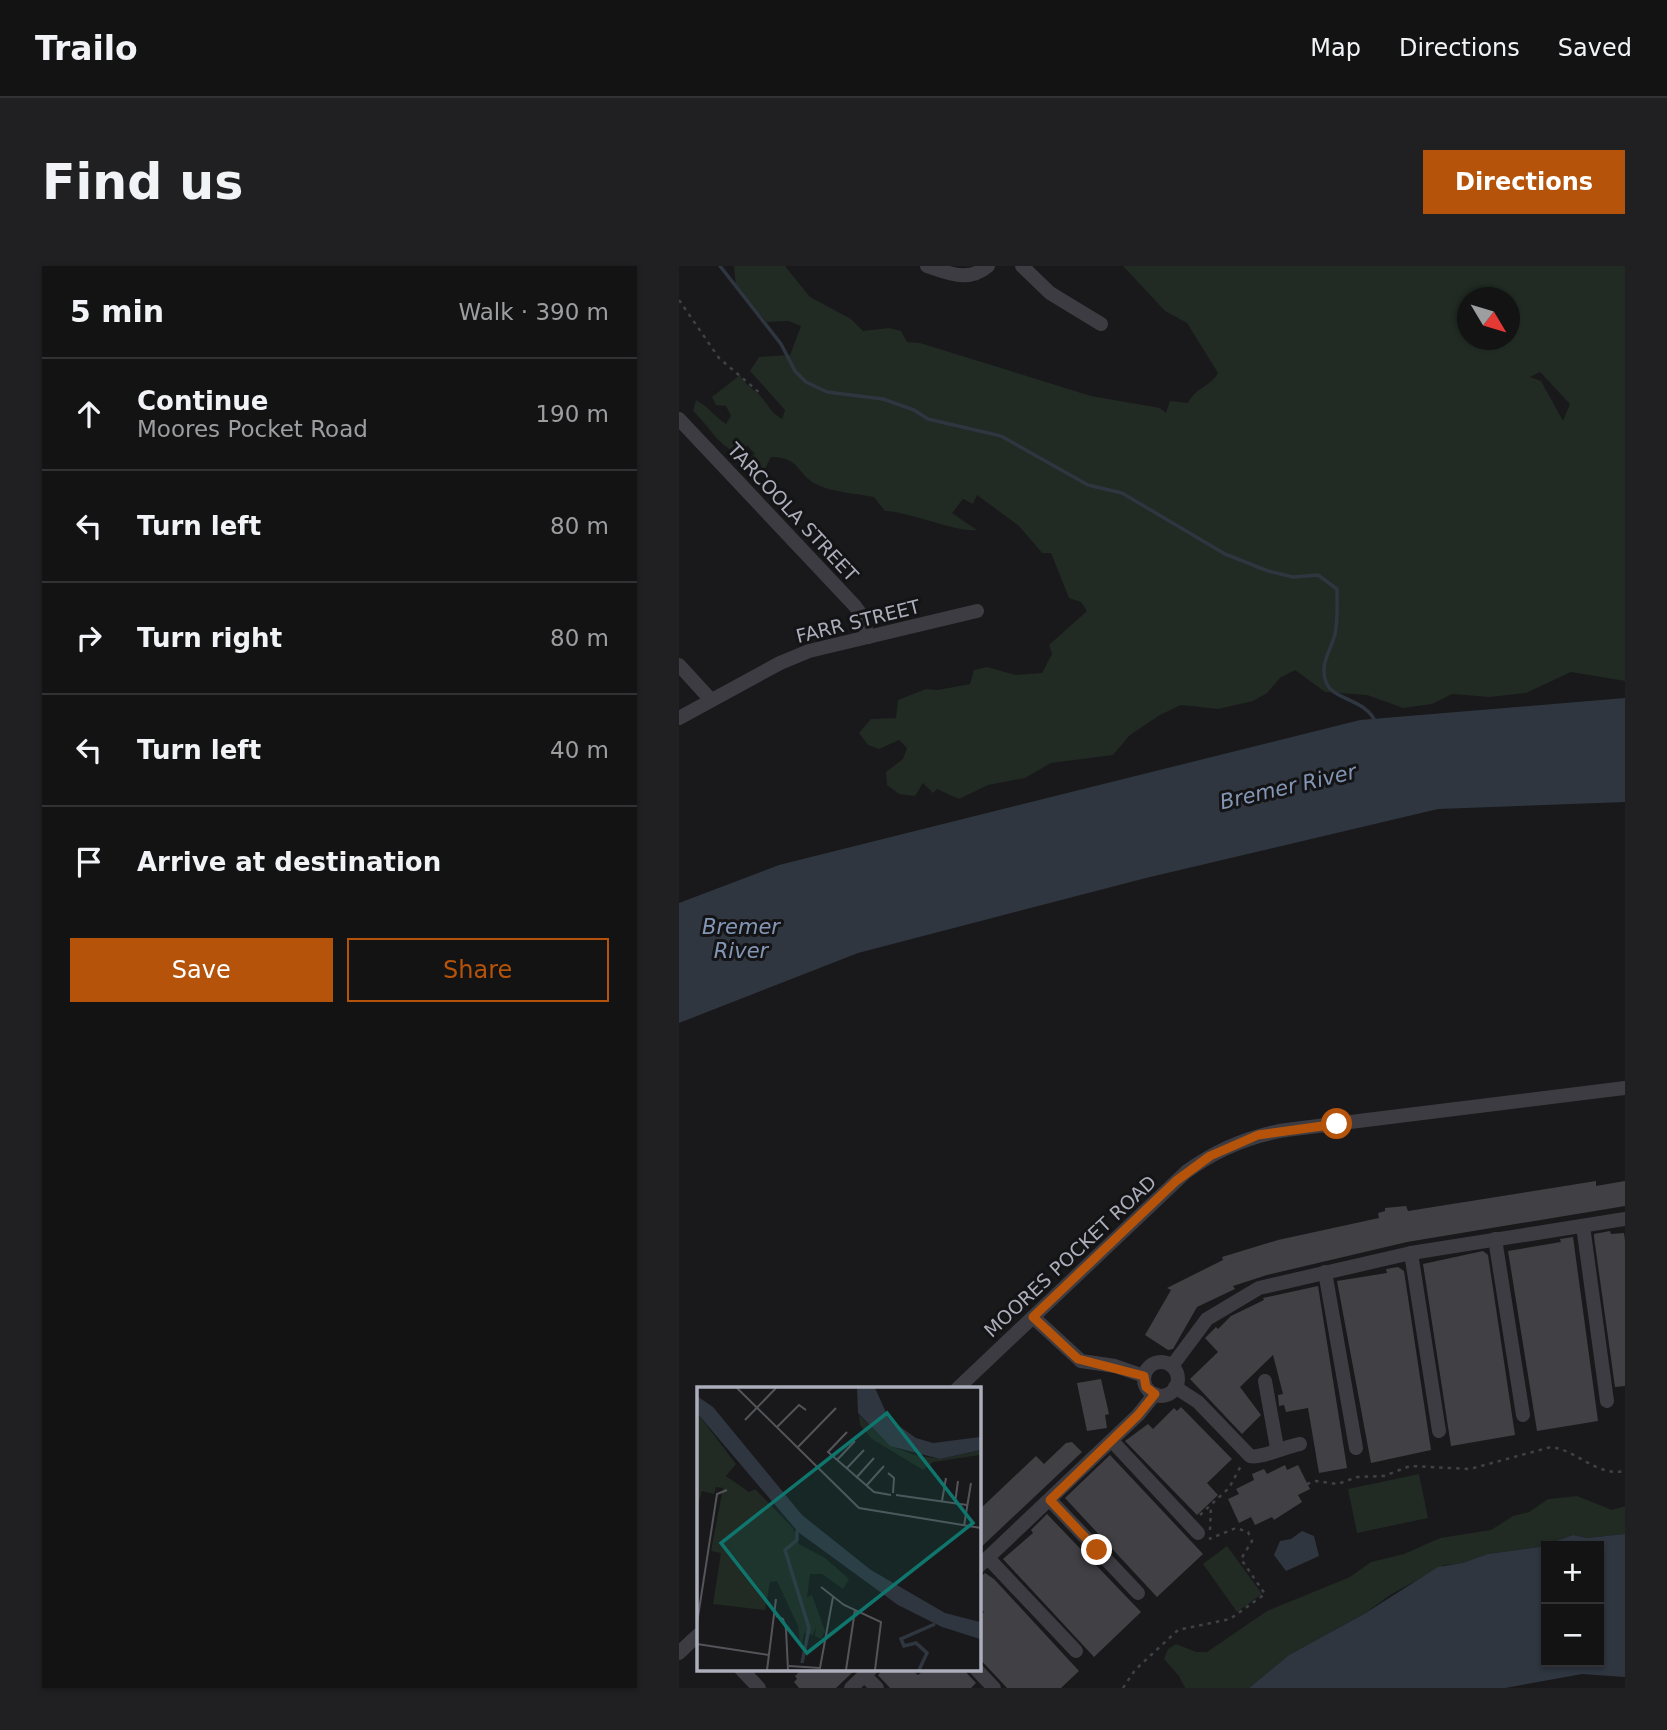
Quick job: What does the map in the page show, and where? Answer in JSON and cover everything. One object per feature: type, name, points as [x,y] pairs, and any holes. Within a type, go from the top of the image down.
[{"type":"street","points":[[927,266],[964,277],[976,274],[988,266]]},
{"type":"street","points":[[1023,266],[1050,293],[1101,324]]},
{"type":"street","name":"TARCOOLA STREET","points":[[679,419],[855,606],[862,616],[867,637]]},
{"type":"street","name":"FARR STREET","points":[[679,718],[780,663],[809,651],[977,611]]},
{"type":"street","points":[[679,666],[711,700]]},
{"type":"street","name":"MOORES POCKET ROAD","points":[[959,1387],[1187,1172],[1233,1144],[1286,1130],[1625,1088]]},
{"type":"street","points":[[1172,1366],[1201,1325],[1223,1307],[1259,1288],[1411,1253],[1625,1219]]},
{"type":"street","points":[[1583,1226],[1607,1396]]},
{"type":"street","points":[[1496,1239],[1522,1410]]},
{"type":"street","points":[[1411,1253],[1438,1425]]},
{"type":"street","points":[[1325,1272],[1356,1448]]},
{"type":"street","points":[[1033,1317],[1078,1359],[1144,1376]]},
{"type":"street","points":[[1155,1363],[1172,1366],[1177,1378],[1175,1387],[1167,1394],[1155,1394],[1146,1387],[1144,1376],[1147,1369],[1155,1363]]},
{"type":"street","points":[[1265,1381],[1277,1448]]},
{"type":"street","points":[[1175,1387],[1198,1402],[1248,1455],[1256,1458],[1277,1448],[1300,1444]]},
{"type":"street","points":[[1071,1646],[983,1563],[1112,1441],[1155,1394]]},
{"type":"street","points":[[1112,1441],[1193,1528]]},
{"type":"street","points":[[1050,1500],[1134,1588]]},
{"type":"street","points":[[679,1653],[697,1636]]},
{"type":"street","points":[[742,1670],[759,1688]]},
{"type":"street","points":[[977,1670],[994,1688]]},
{"type":"street","points":[[851,1688],[868,1672],[877,1688]]},
{"type":"path","points":[[679,300],[719,358],[761,394]]},
{"type":"path","points":[[1300,1444],[1342,1439],[1353,1433],[1367,1434],[1438,1425],[1607,1396]]},
{"type":"path","points":[[1307,1484],[1316,1481],[1338,1485],[1357,1477],[1384,1476],[1410,1466],[1470,1469],[1551,1447],[1565,1450],[1607,1471],[1625,1471]]},
{"type":"path","points":[[1019,1688],[1071,1646],[1134,1588],[1193,1528],[1230,1486],[1248,1455]]},
{"type":"path","points":[[1123,1688],[1135,1670],[1178,1630],[1230,1619],[1265,1594],[1241,1559],[1252,1541],[1247,1531],[1237,1528],[1211,1540],[1208,1538],[1211,1505]]},
{"type":"shaded area","points":[[734,266],[785,266],[810,297],[851,319],[863,331],[889,328],[901,331],[907,342],[920,343],[1091,396],[1160,408],[1166,413],[1170,401],[1188,403],[1218,373],[1187,323],[1165,311],[1123,266],[1625,266],[1625,681],[1571,672],[1526,693],[1489,697],[1452,694],[1432,704],[1403,708],[1367,695],[1325,692],[1295,670],[1280,678],[1267,693],[1253,701],[1218,709],[1181,705],[1130,735],[1113,755],[1051,763],[1025,778],[988,785],[959,799],[937,789],[933,793],[923,783],[915,796],[899,794],[887,785],[886,772],[903,759],[907,748],[899,740],[879,749],[868,745],[859,733],[871,719],[896,718],[898,700],[926,689],[938,690],[970,684],[974,670],[987,667],[1015,675],[1042,673],[1052,654],[1049,645],[1087,611],[1081,602],[1069,598],[1051,553],[1042,553],[1019,526],[977,495],[973,504],[963,499],[952,513],[977,530],[968,530],[885,511],[874,497],[820,486],[806,477],[789,460],[782,458],[771,457],[763,473],[749,473],[744,462],[755,454],[747,445],[742,455],[726,447],[693,411],[696,400],[726,424],[731,416],[726,406],[716,405],[712,397],[740,375],[782,419],[785,410],[750,371],[759,357],[790,355],[801,326],[788,321],[767,322],[736,288]],"holes":[[[1540,372],[1570,404],[1563,421],[1541,381],[1530,377]]]},
{"type":"shaded area","points":[[1419,1474],[1428,1518],[1357,1533],[1348,1489]]},
{"type":"shaded area","points":[[1577,1496],[1612,1510],[1625,1506],[1625,1534],[1587,1538],[1573,1535],[1556,1541],[1541,1541],[1539,1547],[1488,1554],[1463,1564],[1444,1565],[1390,1595],[1364,1614],[1289,1655],[1249,1688],[1185,1688],[1179,1676],[1164,1659],[1168,1649],[1176,1644],[1196,1652],[1207,1652],[1267,1611],[1350,1577],[1371,1562],[1404,1554],[1440,1538],[1491,1530],[1513,1516],[1529,1512],[1548,1499]]},
{"type":"shaded area","points":[[1227,1546],[1262,1594],[1237,1612],[1203,1564]]},
{"type":"water","name":"Bremer River","points":[[1625,698],[1625,802],[1438,809],[1146,878],[858,953],[679,1023],[679,903],[779,865],[1360,720]]},
{"type":"water","points":[[1302,1531],[1314,1536],[1319,1556],[1286,1571],[1274,1555],[1280,1541],[1291,1539]]},
{"type":"water","points":[[1625,1534],[1625,1677],[1582,1674],[1505,1688],[1249,1688],[1289,1655],[1364,1614],[1438,1567],[1463,1563],[1488,1554],[1541,1546],[1541,1667],[1604,1667],[1604,1541],[1556,1541],[1573,1535],[1587,1538]]},
{"type":"building","points":[[1596,1181],[1596,1186],[1625,1181],[1625,1206],[1407,1242],[1267,1275],[1233,1286],[1235,1289],[1197,1307],[1173,1349],[1168,1350],[1145,1335],[1171,1290],[1167,1288],[1223,1260],[1222,1257],[1278,1240],[1379,1218],[1378,1213],[1385,1211],[1385,1208],[1406,1206],[1408,1211]]},
{"type":"building","points":[[1610,1231],[1611,1234],[1624,1233],[1625,1240],[1625,1386],[1615,1387],[1594,1237],[1594,1234]]},
{"type":"building","points":[[1573,1237],[1598,1421],[1537,1431],[1508,1251],[1561,1242],[1560,1239]]},
{"type":"building","points":[[1483,1251],[1488,1255],[1515,1435],[1451,1446],[1423,1264]]},
{"type":"building","points":[[1398,1267],[1404,1271],[1431,1450],[1371,1463],[1337,1281],[1387,1273],[1386,1269]]},
{"type":"building","points":[[1318,1286],[1347,1468],[1319,1473],[1308,1408],[1286,1412],[1284,1405],[1279,1406],[1278,1395],[1283,1394],[1273,1355],[1240,1387],[1261,1415],[1242,1434],[1190,1379],[1218,1352],[1205,1338],[1231,1316],[1264,1300],[1263,1298]]},
{"type":"building","points":[[1101,1379],[1109,1414],[1105,1415],[1107,1428],[1087,1431],[1077,1383]]},
{"type":"building","points":[[1181,1407],[1232,1459],[1207,1483],[1218,1495],[1197,1515],[1125,1441],[1148,1424],[1153,1429],[1174,1408],[1177,1411]]},
{"type":"building","points":[[1072,1442],[1082,1452],[980,1548],[980,1509],[1036,1456],[1044,1464],[1066,1443]]},
{"type":"building","points":[[1110,1455],[1203,1554],[1157,1597],[1065,1498]]},
{"type":"building","points":[[1285,1465],[1287,1470],[1298,1465],[1310,1489],[1298,1495],[1302,1502],[1274,1520],[1272,1517],[1255,1525],[1251,1517],[1239,1523],[1228,1499],[1239,1494],[1236,1489],[1254,1480],[1252,1474],[1264,1469],[1267,1474]]},
{"type":"building","points":[[1047,1514],[1141,1612],[1094,1657],[1003,1559],[1033,1533],[1031,1530]]},
{"type":"building","points":[[985,1573],[994,1579],[1079,1671],[1061,1688],[1007,1688],[980,1659],[980,1616],[984,1612],[980,1608],[980,1577]]},
{"type":"building","points":[[801,1670],[855,1670],[836,1688],[799,1688],[794,1682],[797,1679],[795,1676]]},
{"type":"building","points":[[882,1670],[912,1670],[918,1675],[924,1670],[964,1670],[976,1683],[971,1688],[890,1688],[878,1675]]},
{"type":"waterway","points":[[720,266],[781,344],[795,371],[806,382],[827,392],[883,399],[914,410],[928,419],[1001,436],[1088,485],[1122,493],[1225,554],[1268,571],[1293,577],[1318,575],[1337,589],[1336,629],[1325,664],[1326,682],[1335,693],[1365,709],[1376,723]]},
{"type":"route","points":[[1097,1550],[1050,1500],[1138,1415],[1155,1394],[1146,1387],[1144,1376],[1115,1366],[1089,1364],[1078,1359],[1033,1317],[1176,1181],[1210,1156],[1258,1135],[1337,1124]]}]
